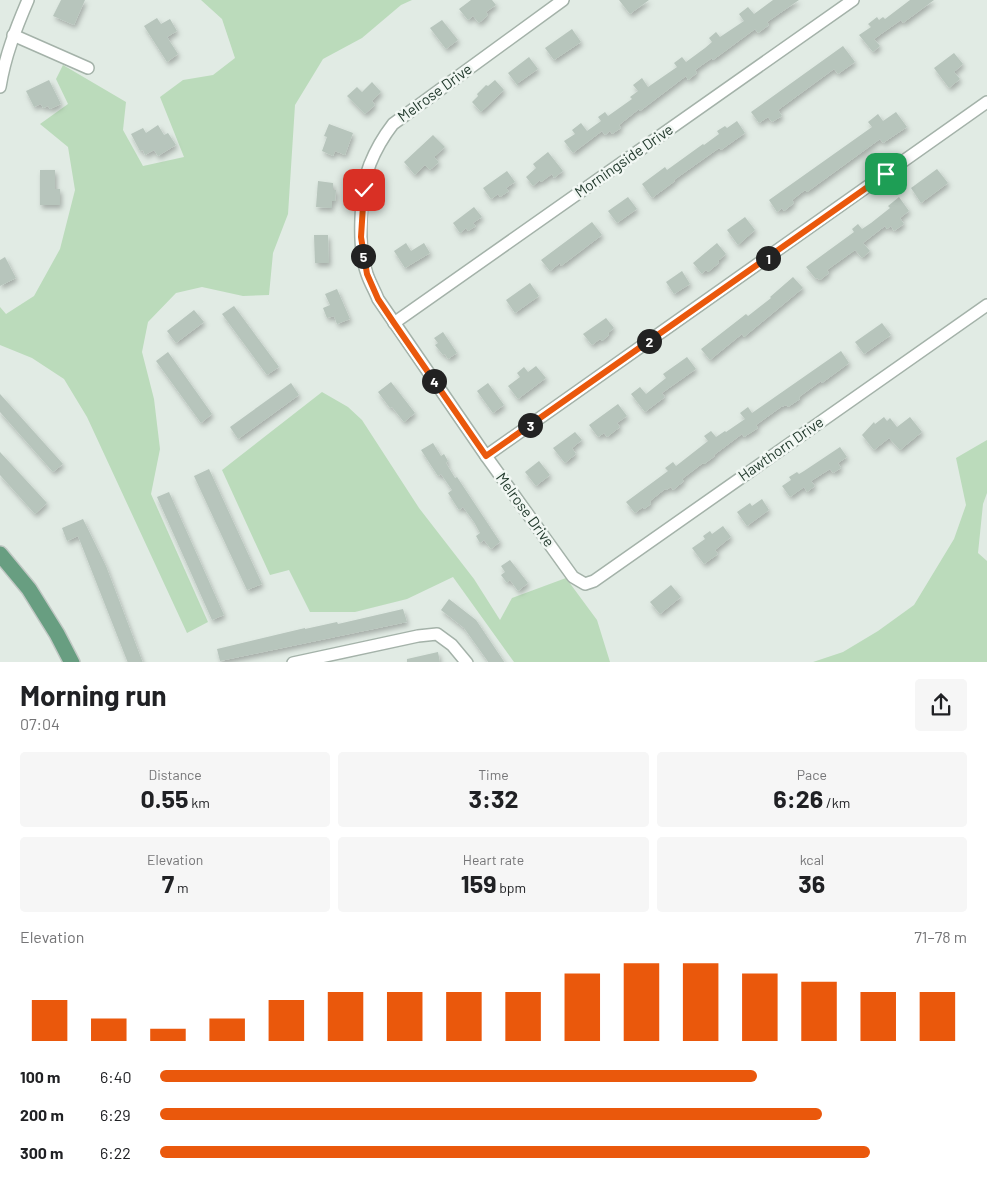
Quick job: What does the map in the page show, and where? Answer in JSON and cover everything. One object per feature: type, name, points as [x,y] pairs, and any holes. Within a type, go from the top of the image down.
[{"type":"main road","points":[[0,554],[29,589],[72,662]]},
{"type":"street","points":[[0,87],[3,68],[13,35],[28,0]]},
{"type":"street","name":"Melrose Drive","points":[[563,0],[393,124],[379,143],[370,166],[364,190],[361,237],[367,274],[378,299],[486,456],[573,577]]},
{"type":"street","name":"Morningside Drive","points":[[394,323],[853,0]]},
{"type":"street","points":[[13,35],[88,68]]},
{"type":"street","points":[[486,456],[987,102]]},
{"type":"street","name":"Hawthorn Drive","points":[[573,577],[585,584],[594,581],[987,305]]},
{"type":"street","points":[[294,662],[418,636],[436,634],[452,645],[467,662]]},
{"type":"green space","points":[[201,0],[412,0],[401,5],[362,38],[323,59],[295,105],[288,214],[273,253],[269,295],[243,296],[202,287],[176,293],[148,322],[142,352],[154,399],[160,449],[151,494],[208,622],[187,633],[87,417],[64,379],[32,358],[0,345],[0,307],[6,314],[34,296],[60,249],[75,190],[68,147],[40,124],[68,104],[56,79],[63,65],[126,102],[123,130],[143,166],[184,157],[160,97],[183,80],[213,75],[235,58],[222,19]]},
{"type":"green space","points":[[322,392],[348,407],[362,420],[419,508],[474,579],[500,620],[512,598],[566,578],[597,620],[610,662],[514,662],[453,577],[407,599],[355,612],[310,612],[289,570],[270,575],[222,470]]},
{"type":"green space","points":[[987,440],[987,493],[983,504],[978,553],[987,561],[987,662],[813,662],[843,652],[878,631],[914,605],[954,539],[966,505],[956,458]]},
{"type":"building","points":[[61,0],[85,0],[74,25],[53,16]]},
{"type":"building","points":[[471,0],[492,0],[496,5],[486,12],[488,15],[479,23],[473,16],[468,20],[459,9]]},
{"type":"building","points":[[619,0],[649,0],[630,14]]},
{"type":"building","points":[[773,0],[799,0],[767,22],[769,25],[758,33],[755,29],[713,60],[712,58],[695,70],[697,73],[688,80],[686,76],[640,111],[639,109],[619,125],[621,128],[612,134],[610,131],[605,135],[602,131],[573,153],[564,141],[575,134],[572,130],[581,123],[587,131],[601,121],[598,117],[605,112],[608,116],[632,99],[630,97],[638,91],[633,85],[642,78],[648,87],[677,67],[674,63],[682,57],[686,62],[705,48],[712,42],[709,38],[716,32],[720,37],[744,21],[739,14],[748,7],[754,14]]},
{"type":"building","points":[[910,0],[934,0],[903,23],[901,20],[874,39],[880,46],[873,52],[859,35],[871,27],[868,24],[877,17],[879,20],[883,17],[885,19]]},
{"type":"building","points":[[157,18],[161,24],[170,19],[177,31],[167,37],[178,54],[167,62],[144,26]]},
{"type":"building","points":[[442,20],[458,40],[446,49],[430,28]]},
{"type":"building","points":[[572,29],[581,42],[554,60],[545,48]]},
{"type":"building","points":[[843,46],[855,62],[838,74],[834,69],[778,110],[782,116],[772,122],[768,117],[759,123],[751,112]]},
{"type":"building","points":[[954,53],[963,64],[954,72],[960,79],[949,88],[934,68]]},
{"type":"building","points":[[529,57],[538,69],[518,83],[518,86],[508,73]]},
{"type":"building","points":[[49,80],[61,104],[50,109],[48,106],[43,108],[41,104],[34,107],[26,91]]},
{"type":"building","points":[[495,80],[504,90],[481,112],[472,102],[486,85],[488,86]]},
{"type":"building","points":[[372,82],[381,92],[372,101],[375,105],[365,114],[347,96],[357,87],[362,92]]},
{"type":"building","points":[[896,112],[907,127],[883,143],[880,139],[807,192],[805,190],[792,200],[794,203],[784,211],[782,208],[777,212],[769,200],[872,127],[868,122],[878,114],[883,121]]},
{"type":"building","points":[[737,121],[745,133],[721,150],[719,148],[652,198],[642,184],[665,167],[667,170],[704,145],[719,134],[717,131],[725,126],[727,128]]},
{"type":"building","points":[[329,124],[353,133],[345,155],[335,151],[333,156],[322,151],[327,137],[324,136]]},
{"type":"building","points":[[158,125],[164,135],[168,133],[176,145],[158,156],[154,150],[145,155],[143,150],[140,151],[131,134],[143,128],[146,133]]},
{"type":"building","points":[[433,135],[445,147],[434,157],[439,162],[430,170],[425,165],[415,175],[404,162]]},
{"type":"building","points":[[548,152],[563,171],[554,178],[552,174],[541,182],[540,180],[533,186],[526,177],[536,168],[533,164]]},
{"type":"building","points":[[937,169],[948,183],[921,203],[911,188]]},
{"type":"building","points":[[40,170],[55,170],[55,189],[60,189],[60,205],[40,205]]},
{"type":"building","points":[[507,171],[515,182],[506,188],[509,191],[500,197],[498,194],[491,199],[483,188]]},
{"type":"building","points":[[318,181],[333,183],[333,190],[336,190],[335,201],[332,201],[332,208],[316,207]]},
{"type":"building","points":[[628,197],[637,209],[617,223],[608,211]]},
{"type":"building","points":[[899,197],[909,211],[900,218],[904,224],[894,231],[891,226],[887,229],[885,226],[863,243],[870,251],[862,258],[855,250],[827,270],[829,273],[820,280],[816,279],[806,267],[854,232],[852,229],[858,224],[862,229],[871,223],[890,208],[888,206]]},
{"type":"building","points":[[474,207],[482,217],[473,223],[476,226],[468,231],[466,228],[460,233],[453,223]]},
{"type":"building","points":[[745,217],[755,230],[738,245],[727,230]]},
{"type":"building","points":[[592,222],[602,235],[561,266],[560,263],[550,271],[541,260]]},
{"type":"building","points":[[314,235],[328,235],[329,263],[315,263]]},
{"type":"building","points":[[406,243],[411,251],[424,243],[430,253],[405,268],[394,251]]},
{"type":"building","points":[[717,243],[726,254],[718,261],[719,263],[708,272],[706,270],[702,274],[693,263]]},
{"type":"building","points":[[5,257],[16,278],[0,286],[0,260]]},
{"type":"building","points":[[682,271],[690,284],[674,294],[666,282]]},
{"type":"building","points":[[793,277],[803,288],[744,337],[742,334],[710,360],[701,349],[746,314],[748,316],[771,298]]},
{"type":"building","points":[[530,283],[539,296],[515,313],[506,300]]},
{"type":"building","points":[[337,289],[350,319],[337,324],[334,316],[327,318],[323,308],[330,305],[325,294]]},
{"type":"building","points":[[234,306],[279,367],[267,375],[222,314]]},
{"type":"building","points":[[194,310],[204,322],[176,343],[167,331]]},
{"type":"building","points":[[606,318],[614,328],[602,341],[600,339],[592,345],[583,334]]},
{"type":"building","points":[[882,323],[891,335],[864,354],[855,342]]},
{"type":"building","points":[[443,332],[457,353],[448,359],[435,345],[438,343],[434,338]]},
{"type":"building","points":[[841,351],[849,363],[822,383],[821,381],[788,407],[787,405],[781,407],[756,425],[758,428],[744,437],[742,434],[682,479],[684,481],[673,490],[671,487],[665,489],[650,501],[651,504],[635,513],[626,502],[668,471],[665,468],[673,462],[676,466],[708,441],[704,436],[711,431],[716,437],[726,432],[745,419],[740,413],[748,407],[752,413]]},
{"type":"building","points":[[168,352],[212,414],[201,423],[156,361]]},
{"type":"building","points":[[687,357],[696,369],[662,393],[665,397],[645,412],[631,394],[640,387],[646,394],[666,378],[663,374]]},
{"type":"building","points":[[536,366],[546,378],[518,399],[508,386],[520,377],[517,373],[524,367],[528,372]]},
{"type":"building","points":[[391,382],[415,413],[404,422],[378,392]]},
{"type":"building","points":[[291,383],[299,395],[238,439],[230,427]]},
{"type":"building","points":[[488,383],[504,405],[493,413],[477,391]]},
{"type":"building","points":[[0,394],[63,464],[53,472],[0,412]]},
{"type":"building","points":[[618,404],[627,416],[617,423],[620,427],[607,437],[604,433],[598,437],[589,425]]},
{"type":"building","points":[[884,417],[887,421],[890,418],[897,427],[910,417],[922,432],[900,450],[889,438],[874,450],[862,435],[874,422],[875,424]]},
{"type":"building","points":[[575,432],[582,440],[572,448],[576,454],[565,463],[553,448]]},
{"type":"building","points":[[433,443],[441,456],[444,454],[448,461],[446,463],[455,478],[457,477],[500,542],[491,549],[484,540],[480,543],[476,536],[480,533],[474,522],[463,507],[459,510],[448,493],[452,490],[441,474],[438,476],[421,450]]},
{"type":"building","points":[[840,447],[847,457],[838,463],[841,468],[833,473],[830,469],[811,481],[815,486],[807,492],[804,487],[790,497],[782,486],[791,480],[789,477],[797,472],[799,474]]},
{"type":"building","points":[[0,452],[47,503],[35,514],[0,475]]},
{"type":"building","points":[[539,461],[550,475],[536,486],[525,472]]},
{"type":"building","points":[[209,469],[262,584],[247,590],[194,476]]},
{"type":"building","points":[[169,492],[224,615],[212,620],[157,497]]},
{"type":"building","points":[[762,499],[769,510],[747,526],[737,512],[750,503],[752,506]]},
{"type":"building","points":[[83,519],[106,566],[143,662],[128,662],[78,536],[67,541],[62,528]]},
{"type":"building","points":[[723,526],[731,537],[715,550],[718,554],[704,564],[692,548],[705,539],[703,536],[710,531],[712,534]]},
{"type":"building","points":[[510,560],[528,583],[518,591],[510,580],[507,583],[501,575],[505,572],[501,566]]},
{"type":"building","points":[[671,585],[681,597],[660,614],[650,602]]},
{"type":"building","points":[[449,599],[476,620],[504,662],[488,662],[464,628],[441,610]]},
{"type":"building","points":[[403,609],[407,622],[220,661],[217,649],[305,628],[337,622],[338,624]]},
{"type":"building","points":[[438,652],[440,662],[407,662],[407,659]]},
{"type":"route","points":[[364,190],[361,237],[363,254],[367,274],[378,299],[486,456],[886,174]]}]
